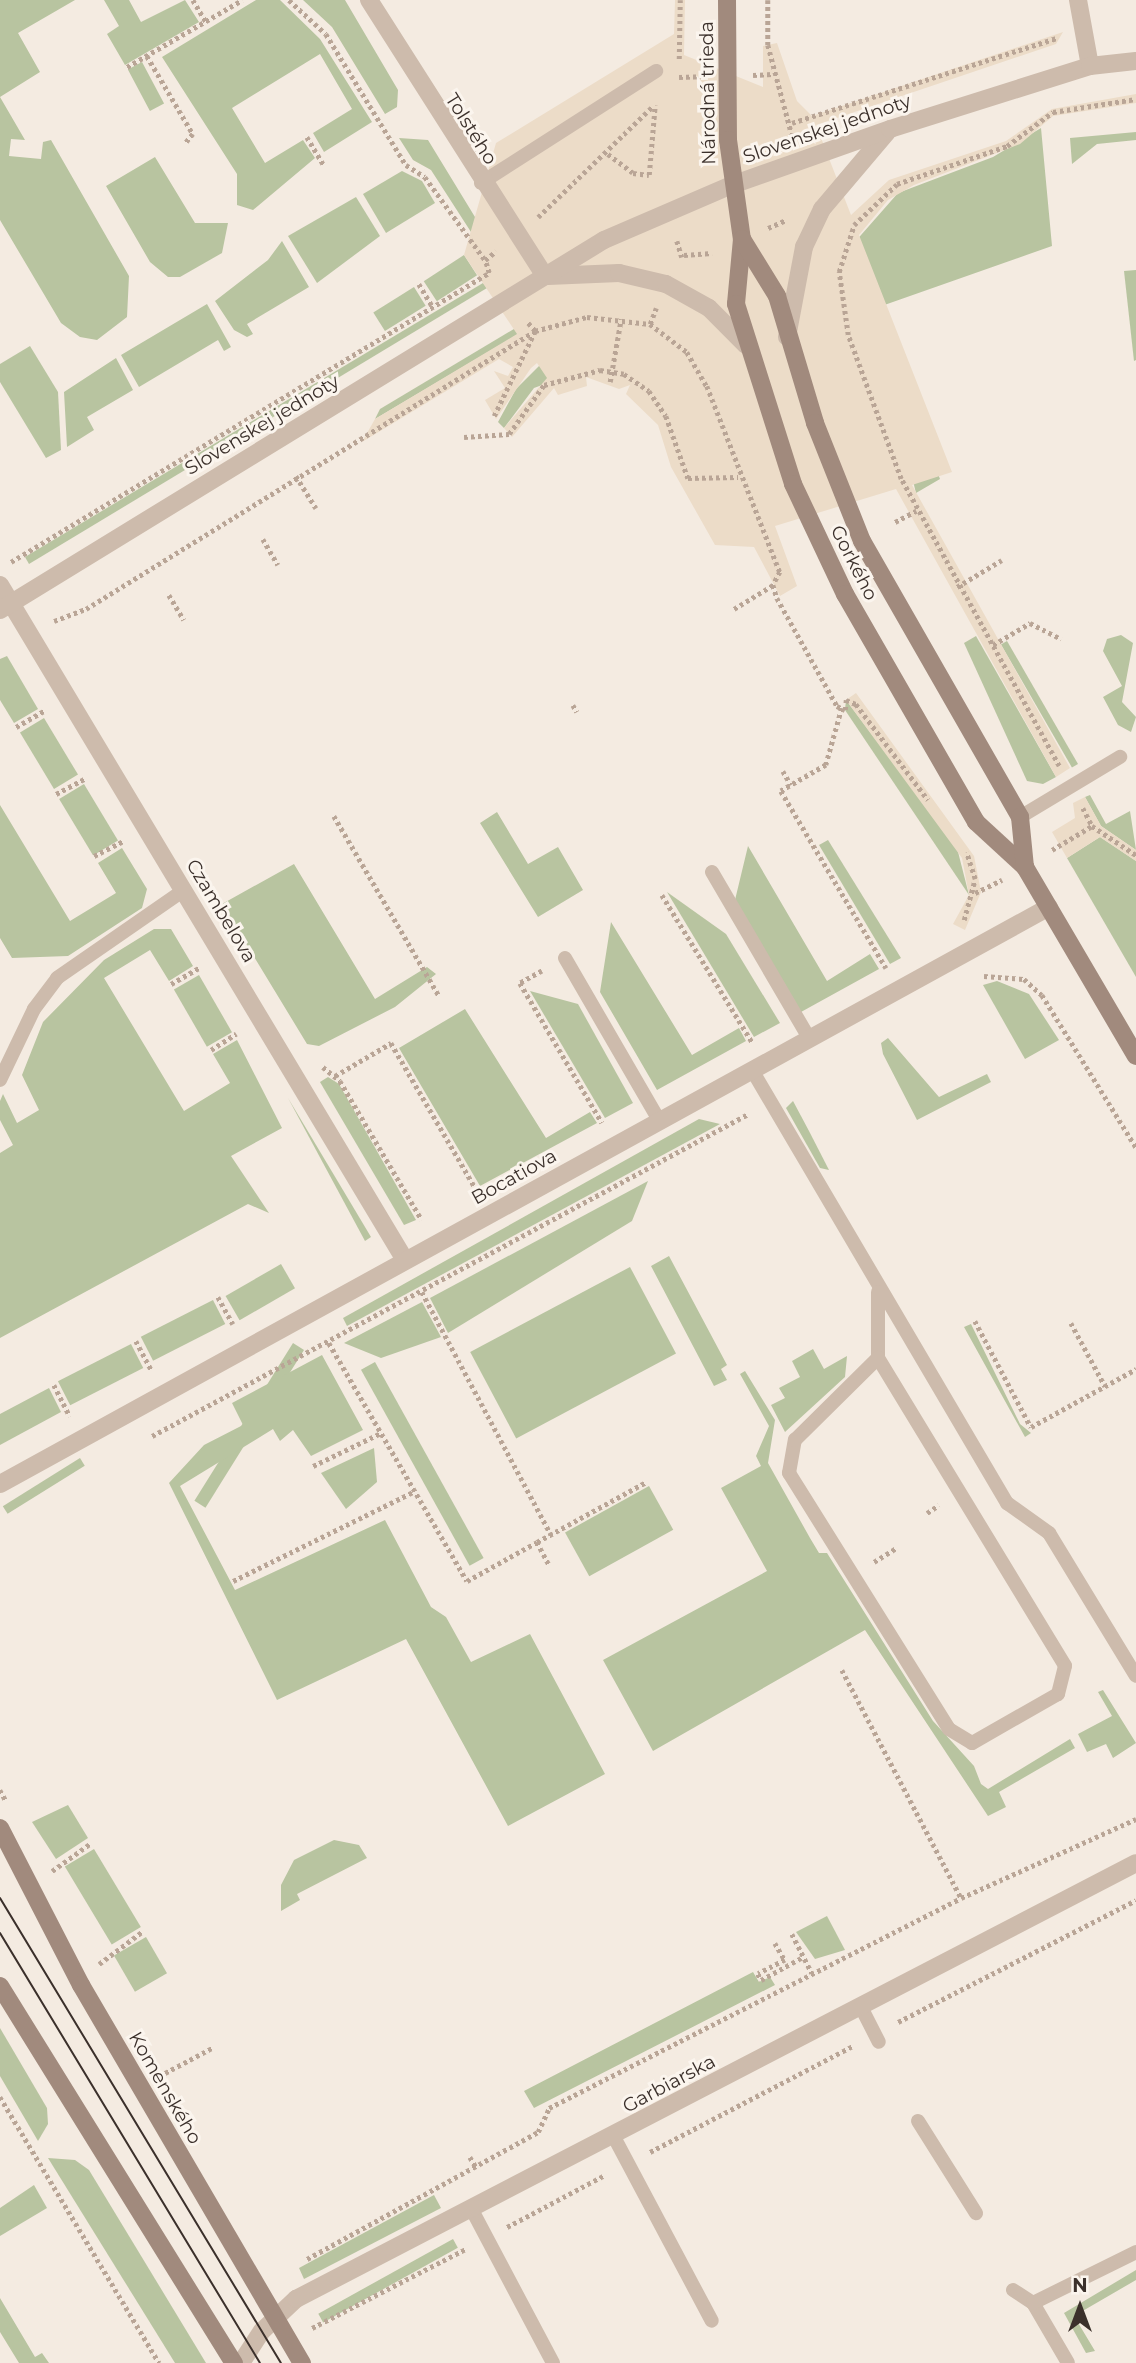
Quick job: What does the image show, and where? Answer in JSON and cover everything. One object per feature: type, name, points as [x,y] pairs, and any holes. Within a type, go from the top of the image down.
[{"type":"street","name":"Tolstého","points":[[369,0],[481,183],[545,276]]},
{"type":"street","name":"Národná trieda","points":[[727,0],[732,184]]},
{"type":"street","points":[[1078,0],[1090,66]]},
{"type":"street","name":"Slovenskej jednoty","points":[[5,606],[604,240],[732,184],[890,129],[1090,66],[1136,61]]},
{"type":"street","points":[[787,337],[804,247],[822,209],[890,129]]},
{"type":"street","name":"Gorkého","points":[[732,184],[742,239],[736,303],[746,345],[793,484],[845,594],[976,822],[1024,867],[1136,1056]]},
{"type":"street","name":"Gorkého","points":[[742,239],[777,296],[787,337],[862,541],[1020,817],[1024,867]]},
{"type":"street","name":"Slovenskej jednoty","points":[[545,276],[619,273],[666,284],[709,309],[746,345]]},
{"type":"street","name":"Czambelova","points":[[0,585],[5,606],[28,633],[405,1260]]},
{"type":"street","name":"Bocatiova","points":[[0,1484],[1049,907]]},
{"type":"street","name":"Komenského","points":[[0,1828],[81,1984],[302,2363]]},
{"type":"street","name":"Garbiarska","points":[[241,2363],[275,2318],[296,2299],[614,2137],[1136,1863]]},
{"type":"street","points":[[0,1986],[234,2363]]},
{"type":"lane","points":[[481,183],[656,71]]},
{"type":"lane","points":[[1020,817],[1120,757]]},
{"type":"lane","points":[[712,873],[809,1038]]},
{"type":"lane","points":[[0,1080],[34,1009],[57,978],[184,890]]},
{"type":"lane","points":[[565,958],[659,1120]]},
{"type":"lane","points":[[752,1070],[878,1292],[1007,1503],[1049,1533],[1136,1676]]},
{"type":"lane","points":[[878,1292],[878,1358],[1065,1666],[1058,1694],[972,1743],[950,1729],[789,1473],[794,1440],[878,1358]]},
{"type":"lane","points":[[861,2007],[877,2038]]},
{"type":"lane","points":[[918,2121],[976,2213]]},
{"type":"lane","points":[[614,2137],[712,2320]]},
{"type":"lane","points":[[472,2210],[553,2363]]},
{"type":"lane","points":[[1033,2303],[1136,2252]]},
{"type":"lane","points":[[1013,2290],[1033,2303],[1068,2363]]},
{"type":"path","points":[[192,0],[206,22]]},
{"type":"path","points":[[127,67],[242,0]]},
{"type":"path","points":[[0,569],[489,273],[485,260],[425,177],[406,165],[326,33],[289,0]]},
{"type":"path","points":[[768,0],[773,74]]},
{"type":"path","points":[[792,123],[1083,32]]},
{"type":"path","points":[[147,56],[193,134],[185,144]]},
{"type":"path","points":[[1063,773],[916,511],[842,316],[839,272],[855,225],[897,184],[1007,146],[1053,112],[1136,99]]},
{"type":"path","points":[[485,260],[608,154],[655,104],[649,175],[633,173],[608,154]]},
{"type":"path","points":[[307,137],[324,165]]},
{"type":"path","points":[[419,284],[433,307]]},
{"type":"path","points":[[28,633],[86,609],[296,475],[535,331],[571,319],[621,319],[650,324],[687,352],[707,386],[738,477],[780,572],[773,585],[734,609]]},
{"type":"path","points":[[610,382],[621,319]]},
{"type":"path","points":[[494,416],[535,331]]},
{"type":"path","points":[[464,437],[509,434],[534,395],[564,376],[612,372],[637,381],[658,403],[682,472],[698,481],[738,477]]},
{"type":"path","points":[[296,475],[316,508]]},
{"type":"path","points":[[895,522],[916,511]]},
{"type":"path","points":[[263,539],[278,565]]},
{"type":"path","points":[[957,587],[1002,560]]},
{"type":"path","points":[[773,585],[842,709]]},
{"type":"path","points":[[169,595],[184,620]]},
{"type":"path","points":[[993,645],[1030,623],[1061,639]]},
{"type":"path","points":[[888,972],[781,791],[826,765],[846,700],[856,704],[934,808]]},
{"type":"path","points":[[573,705],[577,712]]},
{"type":"path","points":[[16,727],[45,710]]},
{"type":"path","points":[[783,771],[791,785]]},
{"type":"path","points":[[56,794],[86,778]]},
{"type":"path","points":[[1079,800],[1092,826],[1136,855]]},
{"type":"path","points":[[334,816],[439,996]]},
{"type":"path","points":[[94,856],[125,841]]},
{"type":"path","points":[[963,847],[975,879],[967,917]]},
{"type":"path","points":[[662,895],[754,1046]]},
{"type":"path","points":[[565,958],[520,984],[604,1126]]},
{"type":"path","points":[[171,984],[202,966]]},
{"type":"path","points":[[975,979],[1012,975],[1042,995],[1136,1147]]},
{"type":"path","points":[[211,1050],[242,1030]]},
{"type":"path","points":[[334,1076],[391,1043],[479,1195]]},
{"type":"path","points":[[146,1438],[723,1132],[769,1099]]},
{"type":"path","points":[[422,1292],[551,1535]]},
{"type":"path","points":[[218,1297],[234,1327]]},
{"type":"path","points":[[975,1321],[1031,1427],[1136,1369]]},
{"type":"path","points":[[1071,1323],[1105,1386]]},
{"type":"path","points":[[136,1341],[153,1372]]},
{"type":"path","points":[[329,1343],[467,1581],[646,1482]]},
{"type":"path","points":[[54,1385],[70,1416]]},
{"type":"path","points":[[313,1466],[381,1433]]},
{"type":"path","points":[[233,1581],[415,1491]]},
{"type":"path","points":[[537,1542],[549,1565]]},
{"type":"path","points":[[864,1562],[873,1562],[895,1549]]},
{"type":"path","points":[[873,1562],[880,1574]]},
{"type":"path","points":[[842,1670],[961,1898]]},
{"type":"path","points":[[302,2262],[538,2132],[550,2108],[961,1898],[1136,1819]]},
{"type":"path","points":[[46,1876],[91,1843]]},
{"type":"path","points":[[305,2333],[628,2163],[877,2038],[1136,1900]]},
{"type":"path","points":[[97,1966],[143,1931]]},
{"type":"path","points":[[792,1934],[812,1973]]},
{"type":"path","points":[[775,1943],[785,1960],[758,1974],[761,1980],[803,1957]]},
{"type":"path","points":[[159,2076],[214,2048]]},
{"type":"path","points":[[0,2097],[159,2363]]},
{"type":"path","points":[[470,2157],[476,2167]]},
{"type":"green space","points":[[0,0],[75,0],[18,33],[40,72],[0,97]]},
{"type":"green space","points":[[104,0],[129,0],[141,22],[185,0],[199,22],[125,65],[107,34],[119,26]]},
{"type":"green space","points":[[256,0],[280,0],[320,39],[372,122],[324,152],[313,133],[352,109],[320,54],[232,108],[265,163],[303,140],[315,158],[253,210],[237,205],[237,174],[162,57]]},
{"type":"green space","points":[[303,0],[345,0],[398,90],[397,107],[385,114],[332,27]]},
{"type":"green space","points":[[142,62],[164,103],[150,111],[128,70]]},
{"type":"green space","points":[[0,97],[25,140],[11,139],[9,156],[41,159],[43,142],[51,140],[129,276],[127,317],[97,340],[80,337],[61,323],[0,220]]},
{"type":"green space","points":[[1041,128],[1052,246],[873,309],[940,479],[916,493],[854,243],[898,193],[993,157]]},
{"type":"green space","points":[[1136,132],[1136,140],[1097,144],[1072,164],[1070,138]]},
{"type":"green space","points":[[399,138],[428,140],[489,240],[480,246],[431,170],[413,160]]},
{"type":"green space","points":[[155,157],[195,223],[228,223],[222,253],[180,277],[168,277],[150,262],[106,186]]},
{"type":"green space","points":[[402,171],[422,181],[435,203],[386,233],[363,194]]},
{"type":"green space","points":[[356,197],[380,236],[317,283],[288,236]]},
{"type":"green space","points":[[282,241],[309,287],[247,324],[253,334],[247,337],[234,330],[215,301],[268,260]]},
{"type":"green space","points":[[464,255],[477,275],[437,301],[424,281]]},
{"type":"green space","points":[[1136,270],[1136,360],[1134,361],[1124,271]]},
{"type":"green space","points":[[483,283],[487,288],[29,564],[25,557]]},
{"type":"green space","points":[[414,287],[426,306],[385,331],[373,312]]},
{"type":"green space","points":[[207,304],[231,347],[224,351],[218,340],[139,387],[121,355]]},
{"type":"green space","points":[[519,326],[522,332],[375,419],[380,409]]},
{"type":"green space","points":[[30,346],[58,392],[61,450],[46,458],[0,382],[0,364]]},
{"type":"green space","points":[[116,358],[133,390],[87,417],[94,430],[67,447],[64,392]]},
{"type":"green space","points":[[543,362],[599,364],[534,388],[504,428],[498,422],[516,389]]},
{"type":"green space","points":[[1121,635],[1133,643],[1122,702],[1136,717],[1131,732],[1118,725],[1103,697],[1122,686],[1103,651],[1107,639]]},
{"type":"green space","points":[[976,636],[1056,777],[1043,784],[1027,781],[964,643]]},
{"type":"green space","points":[[1007,641],[1078,764],[1072,767],[1001,644]]},
{"type":"green space","points":[[7,656],[38,709],[14,723],[0,700],[0,659]]},
{"type":"green space","points":[[846,700],[957,848],[969,895],[845,710]]},
{"type":"green space","points":[[44,718],[78,775],[54,789],[20,732]]},
{"type":"green space","points":[[84,784],[118,841],[93,856],[59,799]]},
{"type":"green space","points":[[1090,795],[1106,824],[1130,811],[1136,850],[1101,826],[1085,797]]},
{"type":"green space","points":[[0,805],[70,921],[116,893],[98,863],[122,848],[147,889],[142,908],[68,956],[12,958],[0,938]]},
{"type":"green space","points":[[497,812],[528,864],[558,847],[583,890],[538,917],[480,823]]},
{"type":"green space","points":[[1100,837],[1136,861],[1136,977],[1067,858]]},
{"type":"green space","points":[[828,840],[901,958],[890,964],[819,845]]},
{"type":"green space","points":[[748,846],[827,981],[870,954],[879,969],[801,1012],[735,900]]},
{"type":"green space","points":[[294,864],[375,999],[427,967],[436,974],[395,1007],[319,1046],[307,1044],[222,904]]},
{"type":"green space","points":[[667,892],[726,934],[780,1023],[754,1037]]},
{"type":"green space","points":[[611,922],[692,1055],[739,1028],[746,1041],[657,1090],[600,992]]},
{"type":"green space","points":[[154,929],[171,929],[193,966],[169,981],[150,950],[104,978],[184,1111],[230,1083],[213,1054],[237,1040],[282,1128],[231,1156],[269,1213],[248,1204],[0,1338],[0,1153],[13,1145],[0,1120],[0,1101],[3,1094],[17,1123],[39,1110],[22,1075],[43,1022],[104,960]]},
{"type":"green space","points":[[199,975],[232,1032],[207,1047],[174,990]]},
{"type":"green space","points":[[997,981],[1029,994],[1059,1040],[1025,1059],[983,985]]},
{"type":"green space","points":[[530,991],[578,1004],[633,1103],[605,1118]]},
{"type":"green space","points":[[465,1009],[546,1138],[590,1112],[597,1123],[480,1186],[399,1048]]},
{"type":"green space","points":[[888,1038],[939,1097],[987,1074],[991,1082],[917,1120],[883,1054],[881,1043]]},
{"type":"green space","points":[[328,1077],[339,1084],[416,1220],[404,1225],[320,1082]]},
{"type":"green space","points":[[288,1098],[371,1237],[365,1241]]},
{"type":"green space","points":[[793,1101],[829,1170],[820,1168],[786,1108]]},
{"type":"green space","points":[[699,1119],[720,1124],[347,1326],[343,1318]]},
{"type":"green space","points":[[648,1181],[632,1221],[448,1333],[430,1298]]},
{"type":"green space","points":[[669,1256],[727,1365],[721,1369],[727,1380],[714,1386],[651,1266]]},
{"type":"green space","points":[[281,1264],[295,1288],[240,1320],[226,1296]]},
{"type":"green space","points":[[630,1267],[676,1354],[516,1439],[470,1352]]},
{"type":"green space","points":[[213,1300],[225,1324],[153,1361],[141,1337]]},
{"type":"green space","points":[[422,1302],[441,1337],[381,1358],[344,1343]]},
{"type":"green space","points":[[971,1324],[1020,1424],[1031,1433],[1025,1437],[964,1327]]},
{"type":"green space","points":[[293,1343],[304,1350],[205,1508],[194,1501]]},
{"type":"green space","points":[[131,1344],[143,1368],[70,1405],[58,1381]]},
{"type":"green space","points":[[813,1349],[824,1369],[847,1356],[845,1377],[785,1432],[771,1405],[785,1398],[779,1388],[800,1377],[792,1361]]},
{"type":"green space","points":[[322,1355],[363,1430],[311,1456],[293,1430],[280,1441],[273,1429],[180,1486],[235,1590],[385,1520],[431,1607],[446,1617],[471,1662],[530,1634],[605,1774],[508,1826],[406,1639],[277,1700],[169,1483],[204,1445],[243,1425],[232,1403]]},
{"type":"green space","points":[[375,1362],[484,1558],[470,1566],[361,1370]]},
{"type":"green space","points":[[745,1371],[775,1420],[768,1463],[810,1538],[819,1553],[827,1553],[933,1721],[974,1766],[981,1784],[988,1789],[1070,1739],[1075,1748],[999,1792],[1006,1807],[988,1816],[865,1630],[653,1751],[603,1660],[767,1571],[721,1488],[761,1466],[756,1456],[769,1426],[740,1374]]},
{"type":"green space","points":[[49,1388],[61,1412],[0,1445],[0,1414]]},
{"type":"green space","points":[[374,1448],[377,1482],[346,1509],[321,1473]]},
{"type":"green space","points":[[80,1458],[85,1466],[8,1514],[3,1506]]},
{"type":"green space","points":[[649,1486],[673,1530],[589,1576],[565,1533]]},
{"type":"green space","points":[[1103,1690],[1136,1743],[1113,1758],[1106,1744],[1087,1752],[1078,1734],[1112,1716],[1098,1692]]},
{"type":"green space","points":[[68,1805],[88,1838],[56,1859],[32,1822]]},
{"type":"green space","points":[[334,1840],[359,1845],[367,1858],[297,1894],[300,1900],[281,1911],[281,1885],[294,1860]]},
{"type":"green space","points":[[94,1849],[141,1927],[112,1945],[65,1867]]},
{"type":"green space","points":[[827,1916],[845,1950],[815,1959],[796,1932]]},
{"type":"green space","points":[[146,1937],[167,1973],[135,1992],[114,1956]]},
{"type":"green space","points":[[753,1972],[759,1982],[770,1977],[775,1985],[534,2108],[524,2091]]},
{"type":"green space","points":[[0,2028],[47,2108],[48,2124],[38,2141],[0,2076]]},
{"type":"green space","points":[[48,2158],[75,2160],[89,2170],[206,2363],[175,2363]]},
{"type":"green space","points":[[34,2185],[47,2208],[0,2236],[0,2208]]},
{"type":"green space","points":[[434,2195],[441,2208],[304,2279],[299,2268]]},
{"type":"green space","points":[[453,2239],[458,2248],[323,2322],[318,2314]]},
{"type":"green space","points":[[1136,2270],[1136,2280],[1074,2316],[1095,2351],[1086,2353],[1064,2313]]},
{"type":"green space","points":[[0,2298],[35,2357],[42,2353],[49,2363],[19,2363],[0,2332]]},
{"type":"shaded area","points":[[675,0],[685,0],[684,55],[763,87],[763,46],[777,43],[797,101],[812,116],[1063,32],[1056,44],[816,125],[851,215],[889,180],[1006,141],[1052,109],[1136,94],[1136,103],[1053,116],[1020,144],[914,185],[888,200],[859,235],[952,472],[912,485],[1070,768],[1056,777],[896,489],[775,526],[797,586],[780,596],[754,547],[715,545],[671,467],[658,425],[626,394],[630,385],[619,389],[586,377],[587,386],[558,395],[554,388],[512,437],[504,428],[547,378],[537,363],[496,419],[485,400],[505,388],[494,371],[508,376],[513,367],[499,359],[362,442],[375,419],[517,334],[464,255],[496,143],[674,34]]},
{"type":"shaded area","points":[[856,693],[974,856],[981,892],[965,930],[953,924],[969,895],[962,858],[846,700]]},
{"type":"shaded area","points":[[1085,797],[1101,826],[1136,850],[1136,861],[1100,837],[1067,858],[1052,832],[1075,818],[1073,803]]},
{"type":"tram line","points":[[0,1898],[281,2363]]},
{"type":"tram line","points":[[0,1933],[260,2363]]}]
